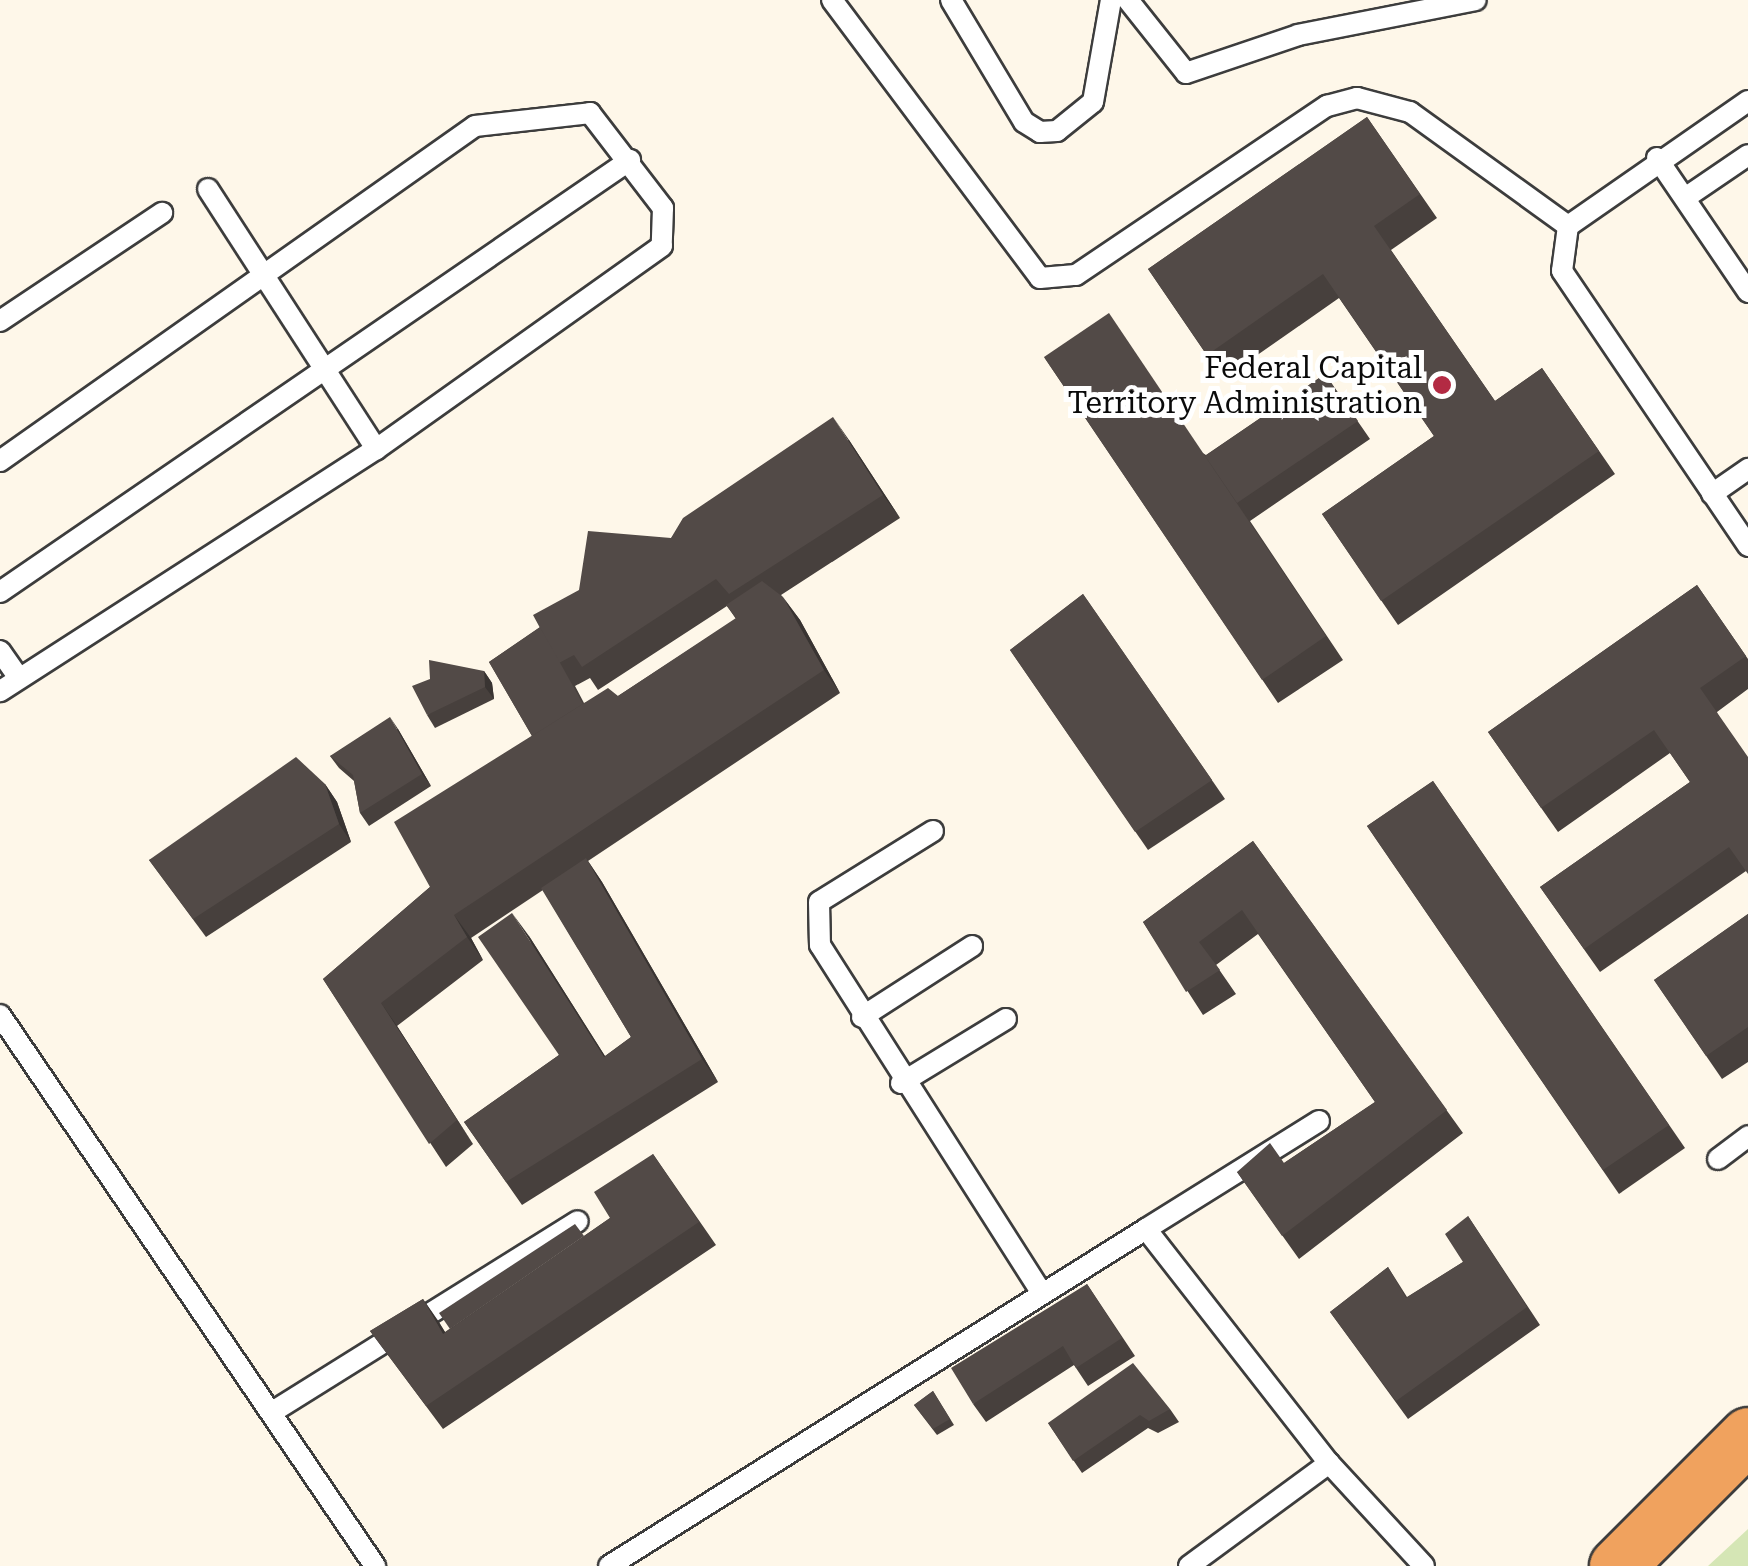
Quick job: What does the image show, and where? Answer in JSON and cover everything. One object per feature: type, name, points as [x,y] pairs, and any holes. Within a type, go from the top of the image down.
[{"type":"highway","points":[[1617,1566],[1748,1436]]},
{"type":"lane","points":[[832,0],[1040,278],[1076,275],[1327,106],[1357,98],[1410,112],[1568,226]]},
{"type":"lane","points":[[951,0],[1024,122],[1040,132],[1057,130],[1093,102],[1111,0]]},
{"type":"lane","points":[[1128,0],[1186,73],[1298,35],[1476,0]]},
{"type":"lane","points":[[1568,226],[1658,158],[1748,101]]},
{"type":"lane","points":[[0,461],[266,280],[486,122],[590,112],[663,208],[662,246],[376,449],[0,691]]},
{"type":"lane","points":[[1685,198],[1748,155]]},
{"type":"lane","points":[[1658,158],[1748,292]]},
{"type":"lane","points":[[0,592],[322,366],[630,160]]},
{"type":"lane","points":[[208,188],[376,449]]},
{"type":"lane","points":[[0,321],[162,214]]},
{"type":"lane","points":[[1568,226],[1565,287],[1748,546]]},
{"type":"lane","points":[[1712,494],[1748,470]]},
{"type":"lane","points":[[0,651],[18,678]]},
{"type":"lane","points":[[933,832],[818,902],[820,944],[901,1083],[1040,1290]]},
{"type":"lane","points":[[862,1017],[972,946]]},
{"type":"lane","points":[[0,1015],[274,1411],[375,1566]]},
{"type":"lane","points":[[901,1083],[1006,1019]]},
{"type":"lane","points":[[609,1566],[1040,1290],[1146,1230],[1319,1122]]},
{"type":"lane","points":[[1718,1158],[1748,1136]]},
{"type":"lane","points":[[274,1411],[578,1221]]},
{"type":"lane","points":[[1146,1230],[1329,1462],[1424,1566]]},
{"type":"lane","points":[[1188,1566],[1329,1462]]},
{"type":"green space","points":[[1748,1529],[1748,1566],[1708,1566]]},
{"type":"building","name":"Federal Capital Territory Administration","points":[[1367,117],[1420,194],[1374,226],[1495,401],[1542,368],[1599,451],[1381,601],[1322,514],[1434,436],[1323,274],[1207,355],[1148,269]]},
{"type":"building","name":"Federal Capital Territory Administration","points":[[1109,313],[1326,636],[1262,680],[1044,357]]},
{"type":"building","name":"Federal Capital Territory Administration","points":[[1325,374],[1358,421],[1237,503],[1205,456]]},
{"type":"building","points":[[833,417],[883,495],[729,594],[716,579],[582,667],[574,655],[559,663],[533,615],[579,590],[588,531],[671,538],[683,518]]},
{"type":"building","points":[[762,581],[783,597],[824,670],[454,915],[467,937],[381,1003],[457,1120],[429,1144],[323,979],[430,887],[394,822],[608,688],[618,696],[736,618],[726,605]]},
{"type":"building","points":[[1697,585],[1746,656],[1700,688],[1748,757],[1748,874],[1729,847],[1584,949],[1540,887],[1690,782],[1654,730],[1541,808],[1488,732]]},
{"type":"building","points":[[1083,594],[1212,780],[1135,832],[1010,650]]},
{"type":"building","points":[[540,627],[583,704],[532,736],[489,662]]},
{"type":"building","points":[[429,660],[484,671],[485,687],[427,715],[412,686],[430,679]]},
{"type":"building","points":[[390,717],[422,774],[360,813],[353,775],[330,756]]},
{"type":"building","points":[[296,757],[325,784],[339,824],[193,919],[149,860]]},
{"type":"building","points":[[1433,781],[1669,1125],[1603,1170],[1367,826]]},
{"type":"building","points":[[1253,841],[1447,1110],[1282,1236],[1237,1172],[1270,1143],[1284,1163],[1375,1102],[1242,910],[1199,942],[1220,970],[1186,992],[1143,922]]},
{"type":"building","points":[[586,858],[702,1059],[506,1182],[464,1122],[559,1055],[478,937],[512,913],[604,1057],[631,1037],[541,888]]},
{"type":"building","points":[[1748,914],[1748,1027],[1706,1056],[1654,980]]},
{"type":"building","points":[[653,1154],[699,1222],[426,1406],[370,1331],[423,1299],[443,1334],[610,1218],[594,1192]]},
{"type":"building","points":[[1468,1216],[1527,1307],[1396,1401],[1330,1312],[1388,1267],[1406,1298],[1463,1262],[1445,1234]]},
{"type":"building","points":[[575,1224],[584,1236],[450,1329],[439,1313]]},
{"type":"building","points":[[1087,1284],[1122,1338],[1076,1368],[1063,1346],[973,1404],[951,1368]]},
{"type":"building","points":[[1133,1363],[1170,1409],[1149,1421],[1140,1415],[1073,1461],[1048,1423]]},
{"type":"building","points":[[933,1391],[950,1419],[933,1429],[914,1405]]},
{"type":"place","name":"Federal Capital Territory Administration","points":[[1442,385]]}]
